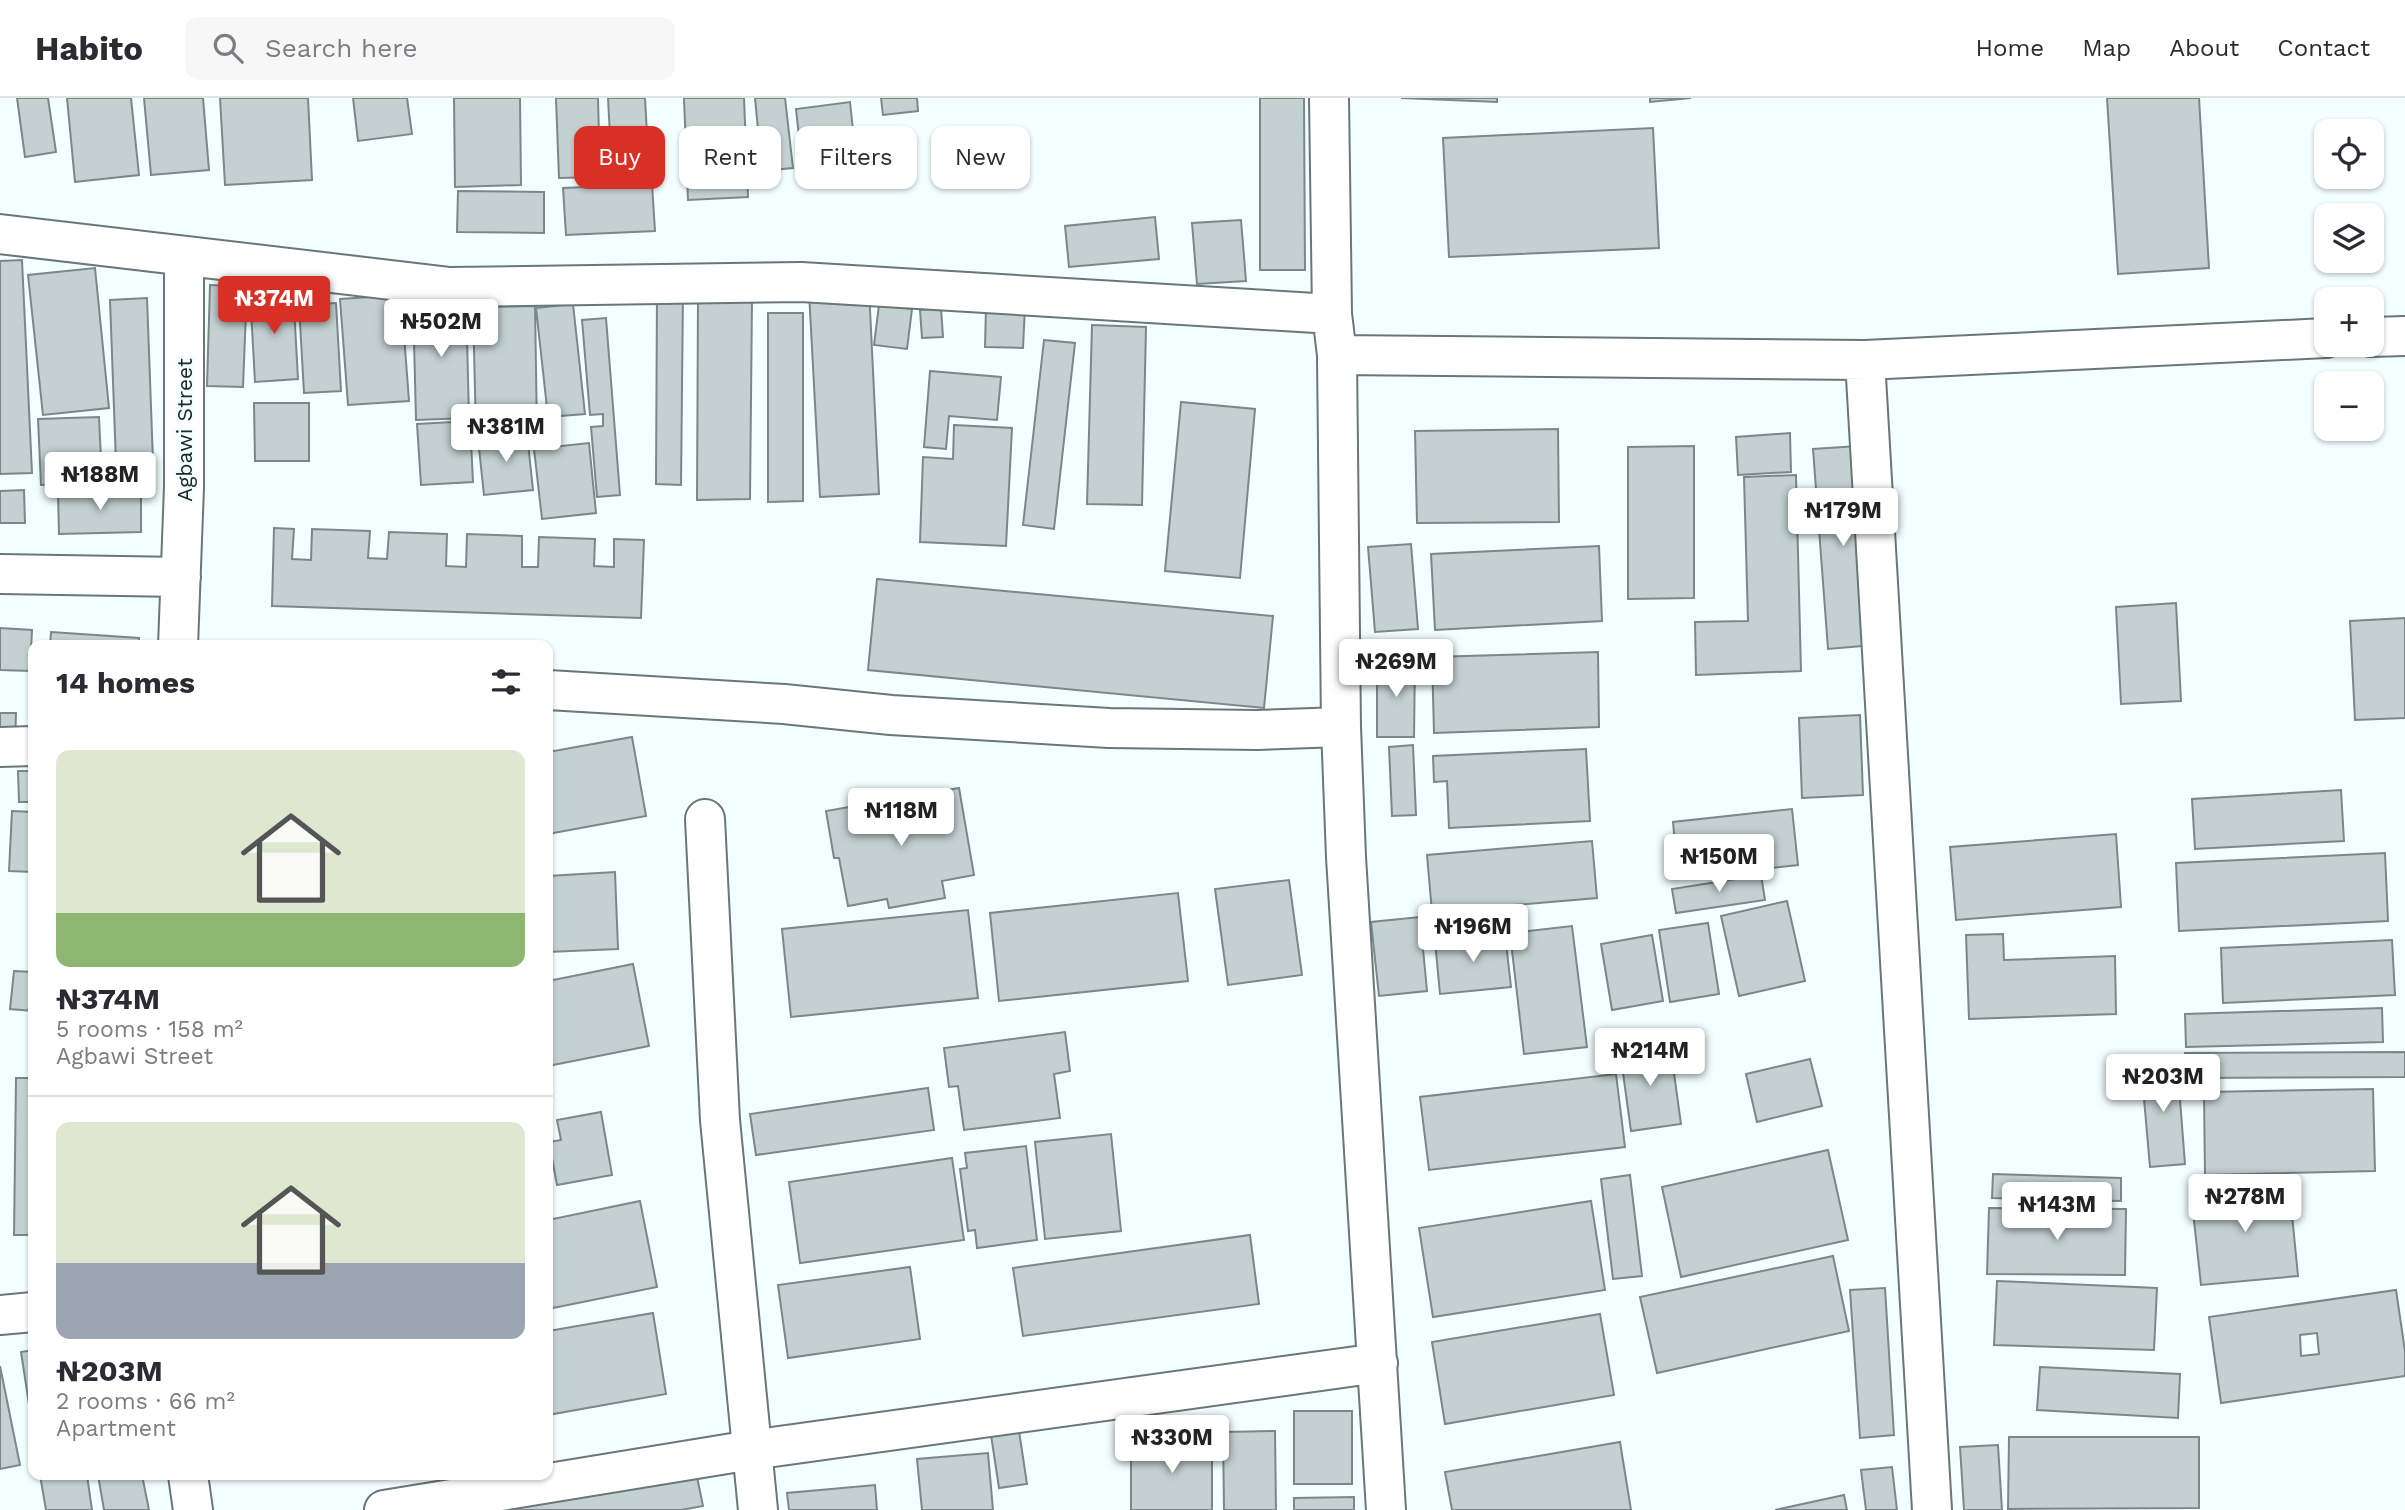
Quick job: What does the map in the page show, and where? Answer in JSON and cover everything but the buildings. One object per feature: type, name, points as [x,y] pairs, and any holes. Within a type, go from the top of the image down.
[{"type":"street","points":[[1329,98],[1332,314],[1337,355],[1341,727],[1386,1510]]},
{"type":"street","points":[[0,234],[450,287],[801,282],[1332,314]]},
{"type":"street","name":"Agbawi Street","points":[[178,640],[184,487],[184,256]]},
{"type":"street","points":[[2384,337],[2405,336]]},
{"type":"street","points":[[1337,355],[1866,360],[2314,339]]},
{"type":"street","points":[[1866,360],[1932,1510]]},
{"type":"street","points":[[0,573],[181,577]]},
{"type":"street","points":[[553,690],[1109,728],[1256,730],[1341,727]]},
{"type":"street","points":[[0,747],[28,746]]},
{"type":"street","points":[[705,819],[720,1120],[758,1510]]},
{"type":"street","points":[[0,1315],[28,1312]]},
{"type":"street","points":[[384,1510],[751,1450],[1378,1363]]},
{"type":"street","points":[[189,1480],[193,1510]]}]
